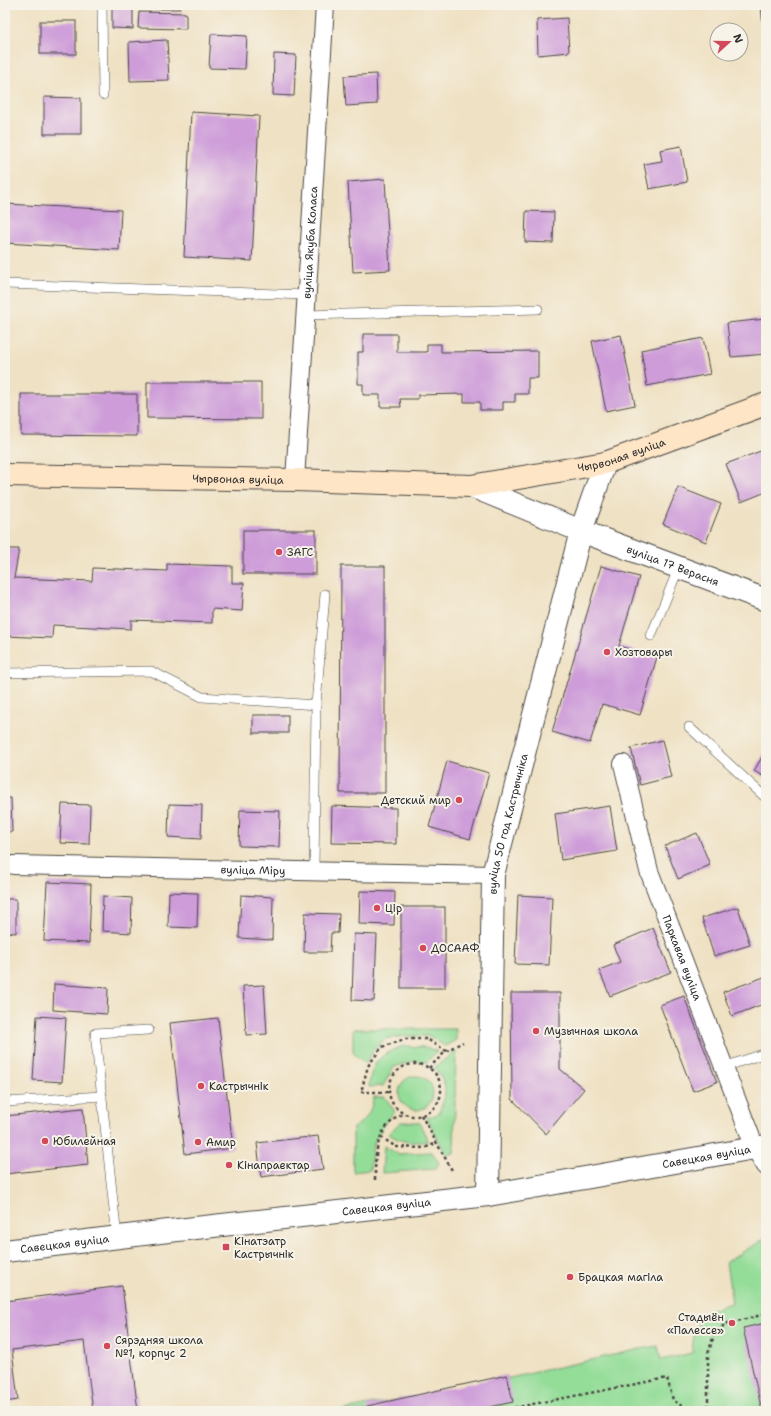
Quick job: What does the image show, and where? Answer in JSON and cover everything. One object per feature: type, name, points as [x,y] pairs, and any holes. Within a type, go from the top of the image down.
[{"type":"main road","name":"Чырвоная вуліца","points":[[5,475],[295,480],[471,486],[605,463],[766,404]]},
{"type":"street","name":"вуліца Якуба Коласа","points":[[295,480],[326,5]]},
{"type":"street","name":"вуліца 50 год Кастрычніка","points":[[488,1195],[493,875],[581,530],[605,463]]},
{"type":"street","name":"Чырвоная вуліца","points":[[471,486],[581,530]]},
{"type":"street","name":"вуліца 17 Верасня","points":[[581,530],[766,600]]},
{"type":"street","name":"Паркавая вуліца","points":[[623,764],[649,871],[724,1067],[762,1153]]},
{"type":"street","name":"вуліца Міру","points":[[13,865],[493,875]]},
{"type":"street","name":"Савецкая вуліца","points":[[5,1251],[488,1195],[762,1153]]},
{"type":"lane","points":[[102,5],[103,95]]},
{"type":"lane","points":[[5,284],[307,295]]},
{"type":"lane","points":[[306,315],[538,309]]},
{"type":"lane","points":[[650,636],[679,567]]},
{"type":"lane","points":[[314,871],[316,705],[325,594]]},
{"type":"lane","points":[[5,672],[151,671],[202,697],[316,705]]},
{"type":"lane","points":[[689,727],[766,798]]},
{"type":"lane","points":[[117,1238],[95,1033],[149,1030]]},
{"type":"lane","points":[[724,1067],[766,1053]]},
{"type":"lane","points":[[5,1102],[102,1096]]},
{"type":"path","points":[[388,1092],[361,1092],[368,1066],[382,1047],[405,1039],[427,1039],[446,1051]]},
{"type":"path","points":[[429,1068],[446,1051],[463,1042]]},
{"type":"path","points":[[413,1064],[429,1068],[436,1074],[439,1082],[440,1094],[435,1106],[428,1112],[421,1115],[412,1116],[404,1114],[392,1102],[388,1092],[392,1077],[398,1070],[413,1064]]},
{"type":"path","points":[[375,1180],[376,1154],[381,1137],[390,1123],[404,1114]]},
{"type":"path","points":[[421,1115],[453,1172]]},
{"type":"path","points":[[381,1137],[396,1147],[424,1148],[437,1143]]},
{"type":"path","points":[[5,1208],[8,1211]]},
{"type":"path","points":[[706,1411],[708,1407],[708,1354],[714,1335],[725,1324],[766,1314]]},
{"type":"path","points":[[497,1411],[667,1378],[673,1400],[689,1411]]},
{"type":"path","points":[[708,1407],[712,1411]]},
{"type":"green space","points":[[353,1029],[456,1029],[456,1040],[445,1046],[429,1036],[407,1036],[385,1039],[373,1050],[366,1064],[353,1053]]},
{"type":"green space","points":[[404,1046],[424,1047],[437,1051],[427,1062],[414,1061],[394,1067],[383,1086],[369,1087],[372,1071],[379,1060],[389,1052]]},
{"type":"green space","points":[[456,1051],[454,1153],[446,1155],[427,1118],[438,1114],[445,1095],[442,1079],[434,1068]]},
{"type":"green space","points":[[416,1076],[428,1081],[433,1093],[428,1105],[416,1110],[404,1105],[399,1093],[404,1081]]},
{"type":"green space","points":[[374,1097],[385,1097],[395,1112],[386,1121],[373,1145],[370,1170],[353,1172],[353,1128],[362,1122],[368,1115]]},
{"type":"green space","points":[[401,1122],[419,1122],[428,1141],[407,1142],[388,1134]]},
{"type":"green space","points":[[384,1146],[398,1154],[432,1152],[439,1163],[435,1169],[382,1173]]},
{"type":"green space","name":"Стадыён «Палессе»","points":[[766,1238],[766,1411],[338,1411],[514,1377],[658,1346],[661,1360],[692,1353],[695,1332],[701,1319],[713,1310],[732,1303],[726,1262]]},
{"type":"building","points":[[112,5],[133,5],[133,29],[112,28]]},
{"type":"building","points":[[138,5],[180,5],[180,9],[138,9]]},
{"type":"building","points":[[761,5],[766,5],[766,52],[765,52]]},
{"type":"building","points":[[139,12],[186,13],[186,29],[138,28]]},
{"type":"building","points":[[567,18],[569,52],[538,55],[537,20]]},
{"type":"building","points":[[40,21],[76,21],[76,54],[40,54]]},
{"type":"building","points":[[211,34],[247,36],[245,69],[209,68]]},
{"type":"building","points":[[167,40],[169,80],[130,81],[129,42]]},
{"type":"building","points":[[274,54],[296,55],[294,96],[273,95]]},
{"type":"building","points":[[376,74],[377,104],[346,106],[344,76]]},
{"type":"building","points":[[44,97],[81,98],[81,134],[44,134]]},
{"type":"building","points":[[191,112],[259,116],[252,261],[184,257]]},
{"type":"building","points":[[681,146],[687,182],[649,189],[644,164],[662,161],[660,150]]},
{"type":"building","points":[[385,179],[390,270],[353,272],[348,182]]},
{"type":"building","points":[[5,204],[121,210],[119,250],[5,243]]},
{"type":"building","points":[[526,211],[554,212],[553,243],[525,242]]},
{"type":"building","points":[[766,319],[766,354],[731,357],[727,323]]},
{"type":"building","points":[[363,334],[397,334],[397,352],[427,352],[427,344],[441,344],[441,352],[538,351],[538,378],[528,378],[528,394],[515,394],[515,402],[503,402],[503,410],[480,410],[480,402],[464,402],[464,394],[418,395],[418,399],[400,399],[401,407],[380,407],[380,395],[363,395],[363,384],[358,384],[358,352],[363,352]]},
{"type":"building","points":[[621,335],[635,405],[606,411],[592,341]]},
{"type":"building","points":[[703,338],[710,374],[647,386],[641,350]]},
{"type":"building","points":[[147,382],[261,382],[261,419],[147,418]]},
{"type":"building","points":[[21,394],[137,394],[137,436],[21,435]]},
{"type":"building","points":[[766,449],[766,492],[741,502],[726,464]]},
{"type":"building","points":[[678,487],[721,504],[706,542],[663,524]]},
{"type":"building","name":"ЗАГС","points":[[243,530],[316,530],[316,574],[243,574]]},
{"type":"building","points":[[5,549],[19,549],[14,578],[92,581],[93,568],[167,571],[167,564],[232,566],[232,583],[244,583],[242,611],[212,609],[212,623],[131,620],[131,629],[53,625],[52,638],[5,636]]},
{"type":"building","points":[[341,566],[385,566],[385,793],[340,793]]},
{"type":"building","name":"Хозтовары","points":[[601,566],[639,577],[619,646],[657,657],[640,715],[602,704],[590,743],[552,732]]},
{"type":"building","points":[[253,715],[288,715],[288,733],[253,733]]},
{"type":"building","points":[[662,740],[671,777],[640,785],[631,748]]},
{"type":"building","points":[[766,750],[766,778],[754,771]]},
{"type":"building","name":"Детский мир","points":[[447,761],[489,773],[470,839],[429,827]]},
{"type":"building","points":[[5,798],[11,798],[12,832],[5,832]]},
{"type":"building","points":[[62,804],[90,805],[89,844],[60,843]]},
{"type":"building","points":[[169,804],[202,805],[201,839],[168,837]]},
{"type":"building","points":[[332,806],[396,808],[396,844],[331,843]]},
{"type":"building","points":[[610,806],[617,851],[561,860],[555,814]]},
{"type":"building","points":[[240,810],[280,811],[279,847],[239,846]]},
{"type":"building","points":[[697,833],[710,865],[678,879],[665,846]]},
{"type":"building","points":[[47,882],[91,884],[89,943],[44,941]]},
{"type":"building","name":"Цір","points":[[360,891],[395,892],[394,925],[359,924]]},
{"type":"building","points":[[169,892],[198,893],[197,928],[168,927]]},
{"type":"building","points":[[241,895],[273,897],[272,940],[239,938]]},
{"type":"building","points":[[518,895],[552,897],[549,965],[515,964]]},
{"type":"building","points":[[103,896],[132,898],[131,933],[102,931]]},
{"type":"building","points":[[5,899],[16,899],[16,933],[5,932]]},
{"type":"building","name":"ДОСААФ","points":[[401,907],[445,907],[445,988],[401,988]]},
{"type":"building","points":[[738,907],[750,945],[714,956],[702,918]]},
{"type":"building","points":[[305,913],[339,914],[338,933],[331,933],[330,952],[304,952]]},
{"type":"building","points":[[653,928],[671,972],[610,996],[599,970],[620,962],[613,945]]},
{"type":"building","points":[[354,934],[377,935],[374,1001],[352,1000]]},
{"type":"building","points":[[764,977],[766,982],[766,1003],[732,1016],[723,992]]},
{"type":"building","points":[[54,984],[108,988],[107,1014],[53,1010]]},
{"type":"building","points":[[264,985],[267,1034],[246,1035],[243,986]]},
{"type":"building","name":"Музычная школа","points":[[511,993],[560,993],[560,1069],[584,1089],[546,1134],[512,1099]]},
{"type":"building","points":[[684,996],[717,1082],[693,1091],[660,1005]]},
{"type":"building","points":[[37,1016],[66,1018],[62,1082],[33,1080]]},
{"type":"building","name":"Кастрычнік","points":[[218,1018],[233,1148],[185,1154],[170,1023]]},
{"type":"building","name":"Юбилейная","points":[[83,1108],[88,1165],[5,1174],[5,1116]]},
{"type":"building","points":[[318,1136],[323,1169],[261,1177],[257,1143]]},
{"type":"building","name":"Сярэдняя школа №1, корпус 2","points":[[122,1286],[138,1411],[93,1411],[84,1341],[12,1350],[18,1400],[5,1402],[5,1301]]},
{"type":"building","points":[[766,1323],[766,1411],[762,1411],[743,1328]]},
{"type":"building","points":[[507,1375],[513,1402],[472,1411],[368,1411],[367,1406]]},
{"type":"place","name":"ЗАГС","points":[[279,552]]},
{"type":"place","name":"Хозтовары","points":[[607,652]]},
{"type":"place","name":"Детский мир","points":[[459,800]]},
{"type":"place","name":"Цір","points":[[377,908]]},
{"type":"place","name":"ДОСААФ","points":[[423,948]]},
{"type":"place","name":"Музычная школа","points":[[536,1031]]},
{"type":"place","name":"Кастрычнік","points":[[201,1086]]},
{"type":"place","name":"Юбилейная","points":[[45,1141]]},
{"type":"place","name":"Амир","points":[[198,1142]]},
{"type":"place","name":"Кінапраектар","points":[[229,1165]]},
{"type":"place","name":"Кінатэатр Кастрычнік","points":[[226,1247]]},
{"type":"place","name":"Брацкая магіла","points":[[570,1277]]},
{"type":"place","name":"Стадыён «Палессе»","points":[[732,1323]]},
{"type":"place","name":"Сярэдняя школа №1, корпус 2","points":[[107,1346]]}]
